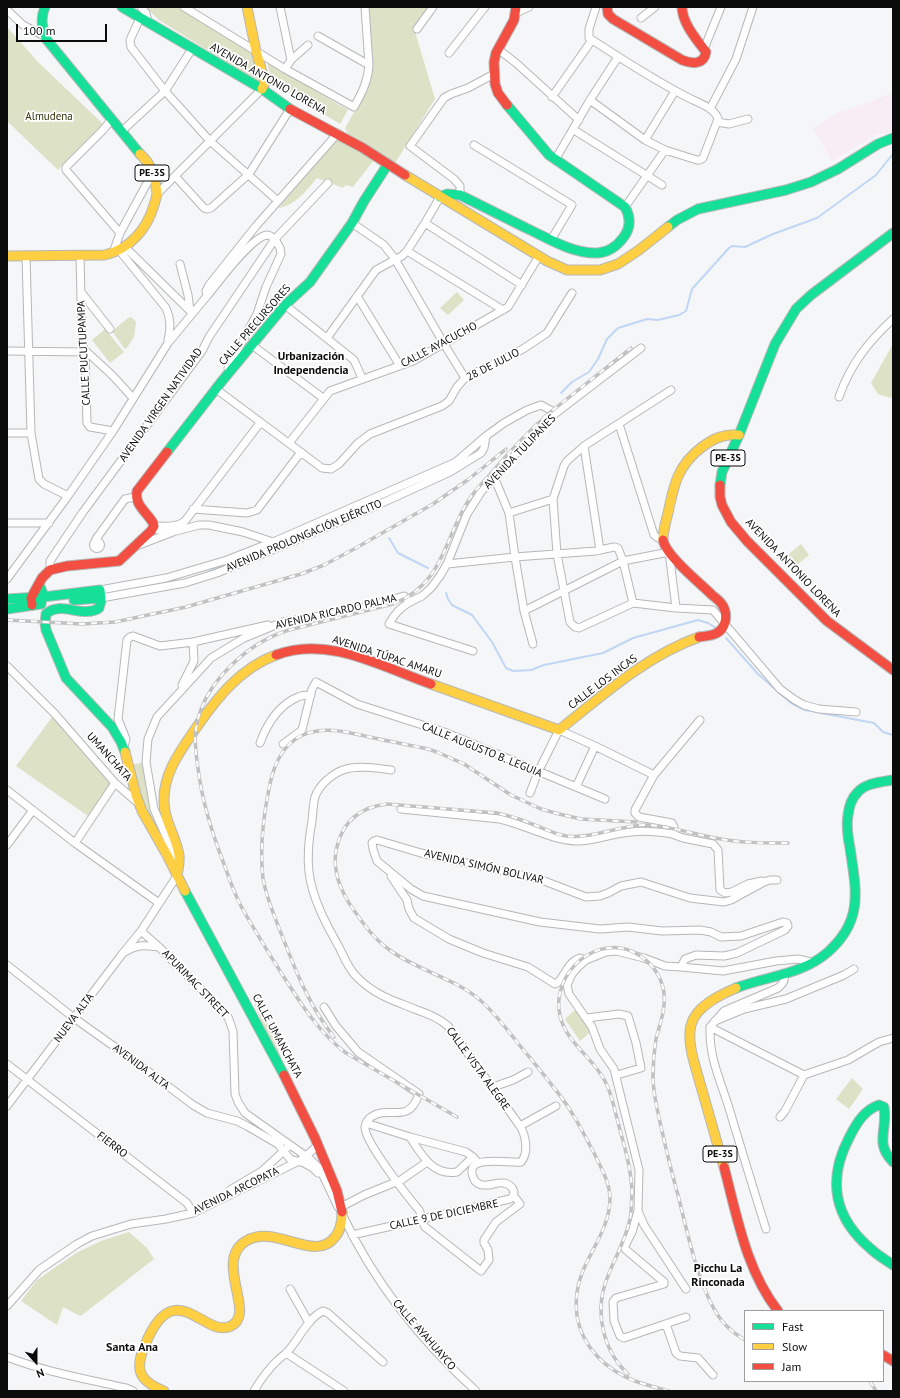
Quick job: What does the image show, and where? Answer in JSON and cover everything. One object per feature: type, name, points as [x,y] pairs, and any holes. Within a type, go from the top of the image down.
[{"type":"main road","name":"PE-3S","points":[[45,7],[40,18],[47,40],[149,164],[157,194],[151,215],[146,225],[137,236],[119,250]]},
{"type":"main road","name":"AVENIDA ANTONIO LORENA","points":[[122,7],[262,89],[290,108],[338,133],[440,197],[540,256]]},
{"type":"main road","points":[[247,7],[256,51],[265,82],[262,89]]},
{"type":"main road","points":[[607,7],[608,14],[613,19],[683,60],[694,63],[702,62],[706,54],[704,49],[691,34],[682,11],[682,7]]},
{"type":"main road","points":[[440,197],[447,194],[460,195],[551,240],[575,250],[593,254],[605,252],[620,242],[630,227],[629,214],[625,207],[549,155],[502,100],[496,88],[494,62],[498,49],[516,10]]},
{"type":"main road","points":[[540,256],[567,270],[589,271],[608,268],[627,259],[677,220],[698,209],[786,190],[811,182],[838,169],[878,144],[893,138]]},
{"type":"main road","name":"CALLE PRECURSORES","points":[[135,497],[137,492],[222,381],[285,305],[310,282],[352,223],[364,201],[388,164]]},
{"type":"main road","name":"AVENIDA ANTONIO LORENA","points":[[893,233],[811,295],[796,309],[775,344],[739,435],[726,462],[720,485],[722,505],[731,522],[747,541],[827,621],[858,646],[893,670]]},
{"type":"main road","points":[[7,256],[105,254],[119,250]]},
{"type":"main road","points":[[725,624],[726,616],[723,605],[669,552],[664,544],[663,538],[675,483],[680,470],[689,458],[713,439],[730,434],[739,435]]},
{"type":"main road","points":[[37,601],[39,584],[42,578],[50,570],[67,566],[121,561],[153,528],[152,520],[136,501],[135,497]]},
{"type":"main road","points":[[7,608],[37,601],[100,594],[100,607],[95,611],[87,612],[55,608],[48,612],[45,617],[45,622],[66,678],[118,734],[124,749],[139,804]]},
{"type":"main road","points":[[7,599],[37,601]]},
{"type":"main road","name":"CALLE LOS INCAS","points":[[559,730],[631,673],[683,643],[700,637],[716,634],[725,624]]},
{"type":"main road","name":"AVENIDA TÚPAC AMARU","points":[[178,871],[177,845],[167,822],[164,807],[165,788],[177,753],[210,706],[221,694],[236,680],[259,663],[278,654],[303,648],[319,648],[337,651],[380,665],[559,730]]},
{"type":"main road","name":"PE-3S","points":[[777,1310],[762,1288],[751,1264],[691,1049],[691,1023],[698,1012],[714,998],[726,991],[783,974],[813,963],[840,940],[849,924],[854,910],[856,897],[846,821],[849,807],[855,796],[866,786],[879,781],[893,780]]},
{"type":"main road","name":"UMANCHATA","points":[[139,804],[148,824],[178,871]]},
{"type":"main road","name":"CALLE UMANCHATA","points":[[178,871],[298,1100],[336,1189],[341,1210]]},
{"type":"main road","points":[[893,1162],[887,1157],[881,1145],[881,1137],[885,1120],[884,1107],[879,1105],[875,1106],[864,1114],[846,1141],[836,1167],[835,1185],[837,1198],[847,1224],[869,1249],[893,1265]]},
{"type":"main road","points":[[164,1391],[154,1387],[139,1371],[140,1354],[152,1331],[162,1317],[174,1311],[183,1310],[191,1312],[217,1327],[231,1326],[238,1320],[240,1314],[240,1307],[233,1277],[233,1264],[236,1252],[240,1246],[261,1235],[290,1240],[308,1246],[322,1247],[332,1241],[339,1232],[341,1210]]},
{"type":"main road","points":[[884,1356],[893,1361]]},
{"type":"street","points":[[141,7],[146,13],[144,20],[130,40],[131,47],[165,91],[210,141],[278,201]]},
{"type":"street","points":[[184,7],[285,69],[354,107],[364,90],[369,65],[364,7]]},
{"type":"street","points":[[280,7],[291,60]]},
{"type":"street","points":[[417,29],[433,7]]},
{"type":"street","points":[[449,53],[485,7]]},
{"type":"street","points":[[516,10],[529,7]]},
{"type":"street","points":[[590,100],[645,140],[665,150],[700,160],[703,158],[718,122],[717,115],[710,109],[675,91],[589,38],[589,29],[596,7]]},
{"type":"street","points":[[641,18],[655,7]]},
{"type":"street","points":[[704,49],[721,7]]},
{"type":"street","points":[[710,109],[736,59],[753,7]]},
{"type":"street","points":[[7,10],[23,25],[46,36]]},
{"type":"street","points":[[318,36],[369,65]]},
{"type":"street","points":[[552,97],[592,40]]},
{"type":"street","points":[[285,69],[291,60],[308,45]]},
{"type":"street","points":[[122,131],[165,91],[192,49]]},
{"type":"street","points":[[498,49],[516,62],[578,120]]},
{"type":"street","points":[[555,160],[574,130],[590,100],[618,57]]},
{"type":"street","points":[[460,195],[460,186],[454,178],[410,146],[444,98],[450,94],[468,88],[494,74]]},
{"type":"street","points":[[157,194],[262,89]]},
{"type":"street","points":[[645,140],[675,91]]},
{"type":"street","points":[[175,176],[204,208],[211,208],[249,174],[290,108]]},
{"type":"street","points":[[112,119],[104,130],[66,167],[66,170],[120,233]]},
{"type":"street","points":[[718,122],[729,124],[748,119]]},
{"type":"street","points":[[574,130],[662,185]]},
{"type":"street","points":[[207,296],[206,291],[209,285],[256,226],[338,133]]},
{"type":"street","points":[[474,145],[572,205],[551,240]]},
{"type":"street","points":[[625,207],[630,202],[646,176],[665,150]]},
{"type":"street","points":[[152,174],[120,233],[119,250],[166,308],[170,316],[168,343]]},
{"type":"street","name":"AVENIDA VIRGEN NATIVIDAD","points":[[50,570],[50,561],[83,512],[202,351],[208,337],[275,240],[328,183]]},
{"type":"street","points":[[327,338],[376,270],[402,256],[407,251],[440,197]]},
{"type":"street","points":[[352,223],[384,245],[395,259],[465,378]]},
{"type":"street","points":[[425,223],[522,285]]},
{"type":"street","points":[[7,580],[113,431],[168,343],[191,312],[207,296],[245,250],[266,235],[270,235],[280,248],[281,254],[266,287],[257,314],[222,381]]},
{"type":"street","points":[[119,250],[191,312]]},
{"type":"street","points":[[407,251],[502,310]]},
{"type":"street","name":"CALLE PUCUTUPAMPA","points":[[80,255],[82,343],[85,352],[87,423],[90,427],[113,431]]},
{"type":"street","points":[[26,256],[31,433],[41,482],[68,496]]},
{"type":"street","name":"CALLE AYACUCHO","points":[[288,443],[330,391],[362,378],[413,361],[508,307],[540,256]]},
{"type":"street","points":[[180,264],[191,312]]},
{"type":"street","points":[[81,292],[110,328]]},
{"type":"street","name":"28 DE JULIO","points":[[301,452],[322,468],[331,469],[339,464],[358,443],[370,434],[442,406],[449,401],[457,387],[465,378],[524,349],[547,333],[572,293]]},
{"type":"street","points":[[357,296],[400,366]]},
{"type":"street","points":[[285,305],[354,360],[362,378]]},
{"type":"street","points":[[839,397],[845,380],[860,354],[893,319]]},
{"type":"street","points":[[252,345],[323,398]]},
{"type":"street","name":"AVENIDA TULIPANES","points":[[447,564],[467,514],[481,492],[494,477],[540,428],[641,348]]},
{"type":"street","points":[[7,351],[87,352],[112,375],[133,398]]},
{"type":"street","points":[[193,509],[247,512],[254,511],[261,507],[301,452],[216,389]]},
{"type":"street","points":[[671,390],[584,446],[567,461],[553,499],[557,554],[570,622],[575,627],[579,628],[633,603],[676,608],[713,610],[780,688],[795,700],[804,705],[819,709],[856,712]]},
{"type":"street","name":"AVENIDA PROLONGACIÓN EJÉRCITO","points":[[100,594],[166,578],[227,560],[273,542],[456,462],[486,436],[504,423],[533,408],[541,406],[556,414]]},
{"type":"street","points":[[153,528],[180,525],[185,521],[260,423]]},
{"type":"street","points":[[619,424],[654,535],[658,538],[663,538]]},
{"type":"street","points":[[7,434],[31,433]]},
{"type":"street","name":"AVENIDA PROLONGACIÓN EJÉRCITO","points":[[100,594],[191,581],[217,573],[311,534],[450,472],[481,453],[484,448],[486,436]]},
{"type":"street","points":[[584,446],[600,550]]},
{"type":"street","points":[[494,477],[509,513],[524,612],[533,644]]},
{"type":"street","points":[[95,542],[125,499],[135,497]]},
{"type":"street","points":[[509,513],[553,499]]},
{"type":"street","points":[[7,523],[49,523]]},
{"type":"street","points":[[135,546],[176,531],[198,525],[209,524],[243,532],[273,542]]},
{"type":"street","points":[[153,528],[176,531]]},
{"type":"street","points":[[447,564],[596,551],[614,547],[618,548],[623,561],[633,603]]},
{"type":"street","points":[[524,612],[564,590],[623,561],[669,552],[676,608]]},
{"type":"street","name":"AVENIDA RICARDO PALMA","points":[[178,871],[154,809],[146,762],[148,739],[157,717],[211,658],[244,638],[283,622],[350,611],[404,596],[410,602],[422,596],[431,588],[447,564]]},
{"type":"street","points":[[7,613],[33,607],[37,601]]},
{"type":"street","points":[[410,602],[394,614],[389,624],[473,651]]},
{"type":"street","points":[[124,749],[126,739],[118,719],[127,640],[130,637],[133,636],[157,646],[193,642],[283,622]]},
{"type":"street","points":[[179,692],[194,661],[193,642]]},
{"type":"street","name":"UMANCHATA","points":[[7,666],[55,714],[115,783],[139,804]]},
{"type":"street","name":"CALLE AUGUSTO B. LEGUIA","points":[[311,695],[316,682],[357,704],[444,732],[605,799]]},
{"type":"street","points":[[260,743],[270,722],[287,704],[299,696],[311,695],[302,730],[284,744]]},
{"type":"street","points":[[672,834],[674,827],[672,823],[639,817],[635,813],[635,810],[651,774],[700,720]]},
{"type":"street","points":[[530,793],[538,772],[559,730]]},
{"type":"street","name":"AVENIDA TÚPAC AMARU","points":[[559,730],[651,774]]},
{"type":"street","points":[[576,787],[595,746]]},
{"type":"street","name":"CALLE VISTA ALEGRE","points":[[391,770],[361,768],[343,770],[331,777],[319,788],[315,797],[308,847],[309,871],[312,884],[328,928],[350,969],[366,985],[390,999],[425,1012],[442,1021],[453,1032],[520,1126],[526,1145],[525,1155],[521,1162],[485,1161],[478,1163]]},
{"type":"street","points":[[76,843],[115,783]]},
{"type":"street","points":[[7,790],[76,843],[159,903]]},
{"type":"street","points":[[401,809],[500,819],[566,840],[590,840],[636,831],[652,831],[672,834],[683,838],[713,844],[716,847],[718,850],[720,890],[722,892],[732,892],[758,881],[764,882]]},
{"type":"street","points":[[7,845],[33,810]]},
{"type":"street","name":"AVENIDA SIMÓN BOLIVAR","points":[[388,870],[377,862],[372,843],[374,840],[429,855],[539,879],[586,897],[600,896],[621,886],[641,882],[690,898],[724,902],[731,900],[764,882],[777,880]]},
{"type":"street","points":[[388,870],[411,889],[423,896],[540,922],[600,929],[628,927],[662,931],[700,930],[711,932],[721,937],[741,936],[783,922],[787,923],[788,926],[786,930],[738,953],[724,956],[696,955],[685,959],[682,967]]},
{"type":"street","points":[[388,870],[407,900],[409,909],[414,918],[449,939],[483,953],[528,967],[553,984],[559,982],[565,971],[575,960],[580,958],[586,960]]},
{"type":"street","name":"NUEVA ALTA","points":[[7,1106],[141,931],[178,871]]},
{"type":"street","points":[[407,900],[411,889]]},
{"type":"street","points":[[141,931],[159,947]]},
{"type":"street","name":"APURIMAC STREET","points":[[123,953],[134,946],[144,945],[159,947],[228,1017],[234,1031],[235,1094],[243,1110],[287,1147],[306,1156],[317,1165],[327,1186]]},
{"type":"street","points":[[686,1317],[624,1338],[620,1336],[614,1321],[614,1302],[616,1298],[664,1284],[664,1282],[625,1249],[638,1211],[639,1170],[616,1075],[611,1064],[600,1049],[594,1029],[569,994],[567,988],[572,974],[586,960],[606,952],[616,951],[644,958],[665,966],[723,971],[776,961],[798,959],[813,963]]},
{"type":"street","name":"AVENIDA ALTA","points":[[7,966],[74,1018],[193,1105],[207,1113],[237,1121],[278,1144],[287,1147]]},
{"type":"street","points":[[712,1024],[744,1009],[786,999],[844,975],[854,969]]},
{"type":"street","points":[[766,1229],[710,1050],[712,1024],[724,1012],[778,988],[784,983],[785,979],[783,974]]},
{"type":"street","points":[[324,1007],[336,1026],[358,1052],[419,1094],[414,1106],[409,1110],[377,1114],[370,1117],[364,1128],[396,1182],[419,1210],[425,1227],[481,1271],[489,1260],[488,1250],[484,1240],[496,1222],[520,1204],[514,1196]]},
{"type":"street","points":[[587,1018],[619,1014],[628,1016],[636,1043],[641,1068],[616,1075]]},
{"type":"street","points":[[712,1024],[804,1075]]},
{"type":"street","points":[[780,1117],[785,1111],[804,1075],[848,1060],[879,1042],[893,1038]]},
{"type":"street","name":"FIERRO","points":[[7,1064],[187,1203],[192,1211]]},
{"type":"street","points":[[493,1088],[528,1072]]},
{"type":"street","points":[[520,1126],[556,1106]]},
{"type":"street","points":[[237,1121],[243,1110]]},
{"type":"street","points":[[366,1123],[466,1152],[478,1163]]},
{"type":"street","points":[[410,1137],[427,1162],[437,1169],[455,1173],[473,1157]]},
{"type":"street","name":"AVENIDA ARCOPATA","points":[[7,1306],[39,1270],[77,1244],[92,1236],[131,1224],[166,1220],[192,1211],[299,1161],[318,1145]]},
{"type":"street","name":"AVENIDA ARCOPATA","points":[[7,1298],[37,1266],[76,1239],[89,1232],[129,1220],[192,1211],[254,1177],[270,1165],[287,1147]]},
{"type":"street","name":"APURIMAC STREET","points":[[287,1147],[290,1158],[313,1168],[327,1186],[341,1210]]},
{"type":"street","points":[[341,1210],[364,1195],[401,1180],[427,1162]]},
{"type":"street","name":"CALLE 9 DE DICIEMBRE","points":[[352,1235],[504,1201],[514,1196],[514,1191],[510,1186],[504,1183],[483,1185],[475,1181],[472,1172],[478,1163]]},
{"type":"street","name":"CALLE AYAHUAYCO","points":[[341,1210],[364,1257],[397,1306],[419,1332],[476,1391]]},
{"type":"street","points":[[638,1211],[644,1225],[686,1289]]},
{"type":"street","points":[[290,1288],[309,1323]]},
{"type":"street","points":[[254,1391],[261,1379],[286,1353],[309,1323],[323,1311],[328,1313],[383,1362]]},
{"type":"street","points":[[666,1324],[676,1353],[680,1356],[698,1358],[713,1375]]},
{"type":"street","points":[[286,1353],[344,1391]]},
{"type":"street","points":[[7,1357],[28,1365],[126,1388],[133,1391]]},
{"type":"shaded area","points":[[893,93],[893,132],[875,135],[832,161],[813,128],[835,114]]},
{"type":"green space","points":[[146,7],[180,7],[253,51],[260,83],[159,20]]},
{"type":"green space","points":[[368,7],[429,7],[417,26],[416,35],[435,99],[395,163],[348,134],[345,128],[367,89],[372,69]]},
{"type":"green space","name":"Almudena","points":[[7,27],[38,62],[103,124],[58,170],[7,121]]},
{"type":"green space","points":[[267,62],[348,110],[340,124],[272,82]]},
{"type":"green space","points":[[336,139],[374,160],[353,187],[346,185],[343,188],[317,178],[295,201],[284,207],[278,208]]},
{"type":"green space","points":[[457,292],[464,300],[448,315],[440,308]]},
{"type":"green space","points":[[131,317],[136,322],[134,337],[126,349],[112,331]]},
{"type":"green space","points":[[105,329],[124,352],[110,363],[92,340]]},
{"type":"green space","points":[[893,344],[893,397],[891,398],[878,394],[871,383]]},
{"type":"green space","points":[[801,544],[809,555],[792,569],[783,559]]},
{"type":"green space","points":[[52,717],[110,784],[88,816],[16,766]]},
{"type":"green space","points":[[144,762],[151,804],[169,846],[163,842],[143,804],[132,765]]},
{"type":"green space","points":[[257,996],[288,1074],[265,1030],[252,998]]},
{"type":"green space","points":[[577,1008],[592,1031],[580,1041],[565,1019]]},
{"type":"green space","points":[[852,1078],[863,1089],[849,1109],[836,1099]]},
{"type":"green space","points":[[129,1232],[147,1248],[154,1259],[80,1316],[63,1307],[57,1325],[21,1301],[37,1280],[76,1253],[101,1241]]},
{"type":"waterway","points":[[561,393],[572,382],[589,372],[598,359],[607,339],[618,328],[647,319],[658,320],[679,315],[686,311],[692,289],[729,248],[732,246],[745,247],[773,234],[817,218],[876,175],[892,155]]},
{"type":"waterway","points":[[392,494],[403,490]]},
{"type":"waterway","points":[[343,515],[379,499]]},
{"type":"waterway","points":[[389,538],[398,553],[428,568]]},
{"type":"waterway","points":[[208,572],[241,558]]},
{"type":"waterway","points":[[107,592],[122,591]]},
{"type":"waterway","points":[[446,593],[452,605],[472,615],[492,642],[506,668],[513,671],[531,670],[544,665],[603,653],[633,638],[698,620],[708,623],[716,628]]},
{"type":"waterway","points":[[726,638],[758,674],[791,703],[805,710],[874,723],[883,732],[893,735]]},
{"type":"railway","points":[[543,418],[631,348]]},
{"type":"railway","points":[[457,1117],[346,1053],[326,1035],[302,1005],[238,901],[215,841],[205,805],[196,753],[196,729],[200,712],[207,696],[217,681],[243,655],[258,645],[273,636],[289,630],[393,604],[410,595],[423,584],[433,572],[441,558],[461,513],[470,498],[513,449],[547,415]]},
{"type":"railway","points":[[7,620],[82,624],[115,622],[186,607],[301,574],[324,565],[433,504],[469,479],[506,449]]},
{"type":"railway","points":[[334,1037],[317,1013],[297,974],[270,906],[263,878],[262,836],[272,776],[278,759],[288,745],[295,739],[312,732],[330,730],[428,749],[464,764],[511,795],[541,809],[581,819],[636,822]]},
{"type":"railway","points":[[669,1391],[635,1381],[614,1371],[605,1364],[590,1347],[584,1338],[580,1327],[576,1305],[579,1283],[586,1264],[604,1227],[610,1196],[608,1185],[602,1170],[571,1112],[504,1025],[480,1000],[458,985],[398,956],[371,933],[349,903],[339,882],[335,859],[336,851],[341,835],[350,821],[362,811],[387,804],[497,813],[519,819],[566,836],[587,836],[626,827],[647,825],[681,830],[724,840],[761,843],[788,843]]},
{"type":"railway","points":[[628,1374],[613,1355],[608,1344],[604,1332],[601,1308],[605,1284],[627,1231],[630,1220],[632,1186],[626,1152],[614,1105],[607,1085],[595,1066],[572,1040],[563,1025],[560,1016],[559,1000],[562,985],[570,971],[580,960],[593,952],[608,948],[623,949],[639,955],[652,966],[661,981],[664,993],[664,1005],[656,1039],[653,1076],[656,1104],[692,1252],[702,1281],[716,1312],[731,1330],[744,1339]]},
{"type":"railway","points":[[871,1382],[876,1391]]},
{"type":"traffic: fast","points":[[45,7],[42,16],[42,24],[47,40],[140,154]]},
{"type":"traffic: fast","points":[[122,7],[262,89],[290,109]]},
{"type":"traffic: fast","points":[[440,197],[447,194],[460,195],[552,241],[588,253],[598,253],[609,250],[618,244],[626,234],[629,227],[629,219],[625,207],[549,155],[507,105]]},
{"type":"traffic: fast","points":[[668,227],[677,220],[698,209],[786,190],[811,182],[838,169],[878,144],[893,138]]},
{"type":"traffic: fast","points":[[167,452],[222,381],[285,305],[310,282],[352,223],[364,201],[388,164]]},
{"type":"traffic: fast","points":[[720,485],[722,472],[739,435],[775,344],[796,309],[811,295],[893,233]]},
{"type":"traffic: fast","points":[[7,609],[41,604],[43,594],[39,584]]},
{"type":"traffic: fast","points":[[43,597],[100,590],[101,601],[99,608],[86,612],[65,609],[52,610],[46,614],[46,630],[66,678],[112,727],[125,752]]},
{"type":"traffic: fast","points":[[7,599],[39,597]]},
{"type":"traffic: fast","points":[[74,600],[101,598]]},
{"type":"traffic: fast","points":[[736,988],[807,966],[818,960],[840,940],[847,928],[855,904],[854,877],[847,828],[849,809],[855,795],[864,787],[893,780]]},
{"type":"traffic: fast","points":[[185,891],[284,1075]]},
{"type":"traffic: fast","points":[[893,1162],[887,1155],[884,1148],[883,1136],[885,1115],[884,1107],[879,1105],[869,1110],[858,1123],[842,1154],[838,1169],[838,1198],[842,1211],[849,1224],[859,1237],[873,1251],[893,1265]]},
{"type":"traffic: slow","points":[[247,7],[256,51],[265,82],[262,89]]},
{"type":"traffic: slow","points":[[7,256],[105,255],[130,243],[147,222],[157,194],[151,169],[140,154]]},
{"type":"traffic: slow","points":[[405,175],[547,261],[567,270],[600,270],[618,264],[639,250],[668,227]]},
{"type":"traffic: slow","points":[[663,540],[672,493],[678,476],[687,461],[711,441],[724,436],[739,435]]},
{"type":"traffic: slow","points":[[431,684],[559,730],[609,690],[643,666],[680,645],[699,637]]},
{"type":"traffic: slow","points":[[177,876],[179,855],[166,816],[164,802],[166,781],[174,762],[204,717],[230,685],[251,668],[276,655]]},
{"type":"traffic: slow","points":[[125,752],[136,795],[142,811],[185,891]]},
{"type":"traffic: slow","points":[[724,1167],[693,1058],[690,1044],[690,1034],[691,1025],[698,1012],[709,1002],[736,988]]},
{"type":"traffic: slow","points":[[164,1391],[146,1380],[141,1374],[140,1370],[140,1362],[148,1338],[159,1320],[170,1312],[180,1310],[211,1325],[221,1328],[231,1326],[238,1320],[240,1310],[233,1261],[237,1250],[246,1241],[258,1237],[270,1237],[306,1245],[316,1246],[326,1244],[339,1232],[342,1212]]},
{"type":"traffic: jam","points":[[507,105],[498,93],[495,84],[494,62],[496,53],[514,20],[516,7]]},
{"type":"traffic: jam","points":[[607,7],[608,14],[613,19],[682,60],[693,63],[703,59],[706,52],[687,25],[684,19],[682,7]]},
{"type":"traffic: jam","points":[[290,109],[363,148],[405,175]]},
{"type":"traffic: jam","points":[[32,605],[31,598],[42,578],[50,570],[67,566],[119,561],[151,531],[154,526],[153,523],[139,504],[137,500],[137,491],[167,452]]},
{"type":"traffic: jam","points":[[720,485],[722,505],[731,522],[747,541],[827,621],[893,670]]},
{"type":"traffic: jam","points":[[663,540],[670,554],[692,577],[720,602],[725,610],[726,617],[724,625],[720,631],[713,635],[699,637]]},
{"type":"traffic: jam","points":[[276,655],[296,650],[315,649],[335,651],[374,662],[431,684]]},
{"type":"traffic: jam","points":[[284,1075],[315,1138],[337,1191],[342,1212]]},
{"type":"traffic: jam","points":[[724,1167],[738,1223],[750,1260],[767,1295],[777,1310]]},
{"type":"traffic: jam","points":[[884,1356],[893,1361]]},
{"type":"district","name":"Urbanización Independencia","points":[[311,364]]},
{"type":"district","name":"Picchu La Rinconada","points":[[718,1276]]},
{"type":"district","name":"Santa Ana","points":[[132,1348]]}]
